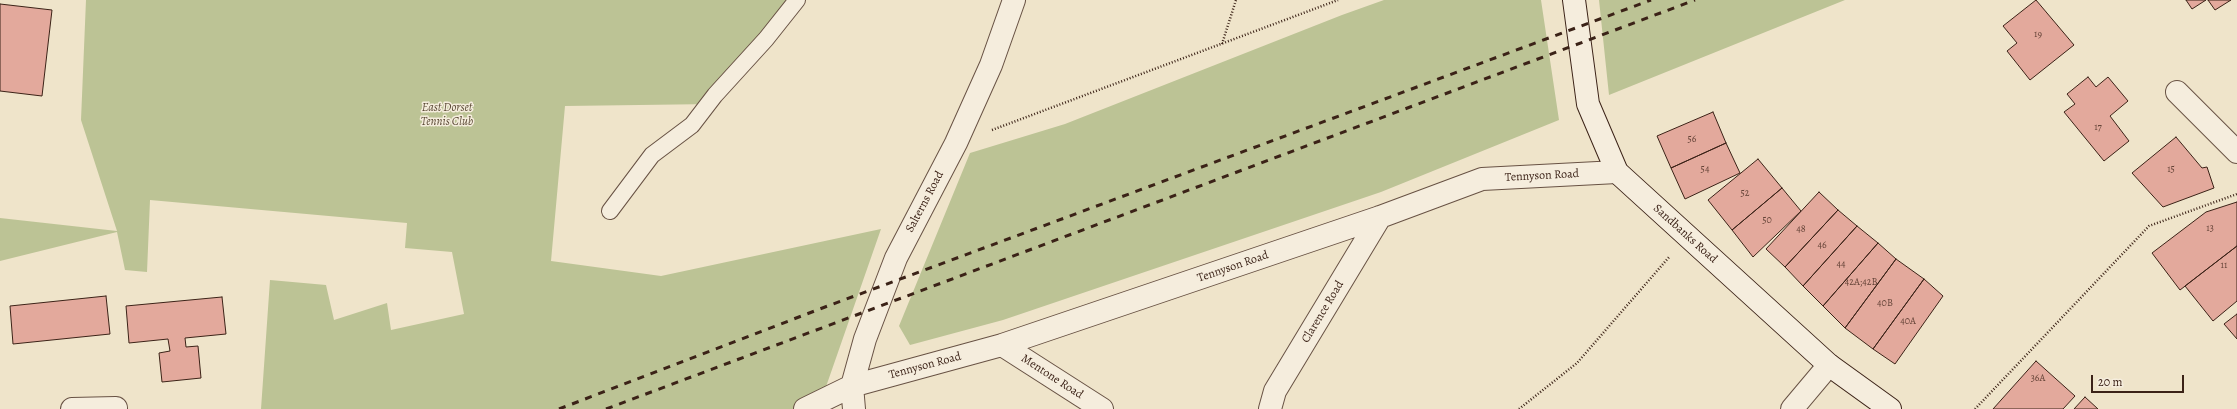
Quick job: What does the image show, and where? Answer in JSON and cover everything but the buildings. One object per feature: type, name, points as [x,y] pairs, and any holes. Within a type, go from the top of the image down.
[{"type":"street","name":"Salterns Road","points":[[854,409],[852,386],[865,339],[896,258],[956,143],[991,65],[1014,0]]},
{"type":"street","name":"Sandbanks Road","points":[[1574,0],[1588,104],[1617,172],[1829,365],[1890,409]]},
{"type":"street","points":[[2177,92],[2237,152]]},
{"type":"street","name":"Tennyson Road","points":[[805,409],[852,386],[1002,345],[1380,217],[1482,178],[1617,172]]},
{"type":"street","name":"Clarence Road","points":[[1270,409],[1275,391],[1380,217]]},
{"type":"street","name":"Mentone Road","points":[[1002,345],[1102,409]]},
{"type":"street","points":[[1792,409],[1829,365]]},
{"type":"street","points":[[72,409],[116,408]]},
{"type":"lane","points":[[610,211],[652,156],[692,125],[715,95],[766,39],[797,0]]},
{"type":"path","points":[[1221,44],[1236,0]]},
{"type":"path","points":[[956,143],[1338,0]]},
{"type":"path","points":[[1975,409],[2149,226],[2237,194]]},
{"type":"path","points":[[1519,409],[1577,363],[1688,237]]},
{"type":"green space","name":"East Dorset Tennis Club","points":[[86,0],[804,0],[713,104],[565,106],[551,261],[661,276],[881,229],[821,401],[805,409],[261,409],[270,280],[326,285],[334,320],[387,303],[391,330],[464,314],[452,252],[405,248],[407,223],[150,200],[147,272],[125,270],[117,232],[0,261],[0,218],[117,231],[81,120]]},
{"type":"green space","points":[[1384,0],[1541,0],[1559,120],[1381,192],[1003,320],[910,345],[899,326],[970,153],[1065,124],[1342,15]]},
{"type":"green space","points":[[1599,0],[1845,0],[1609,95]]},
{"type":"railway","points":[[559,409],[825,307],[1651,0]]},
{"type":"railway","points":[[606,409],[1695,0]]}]
